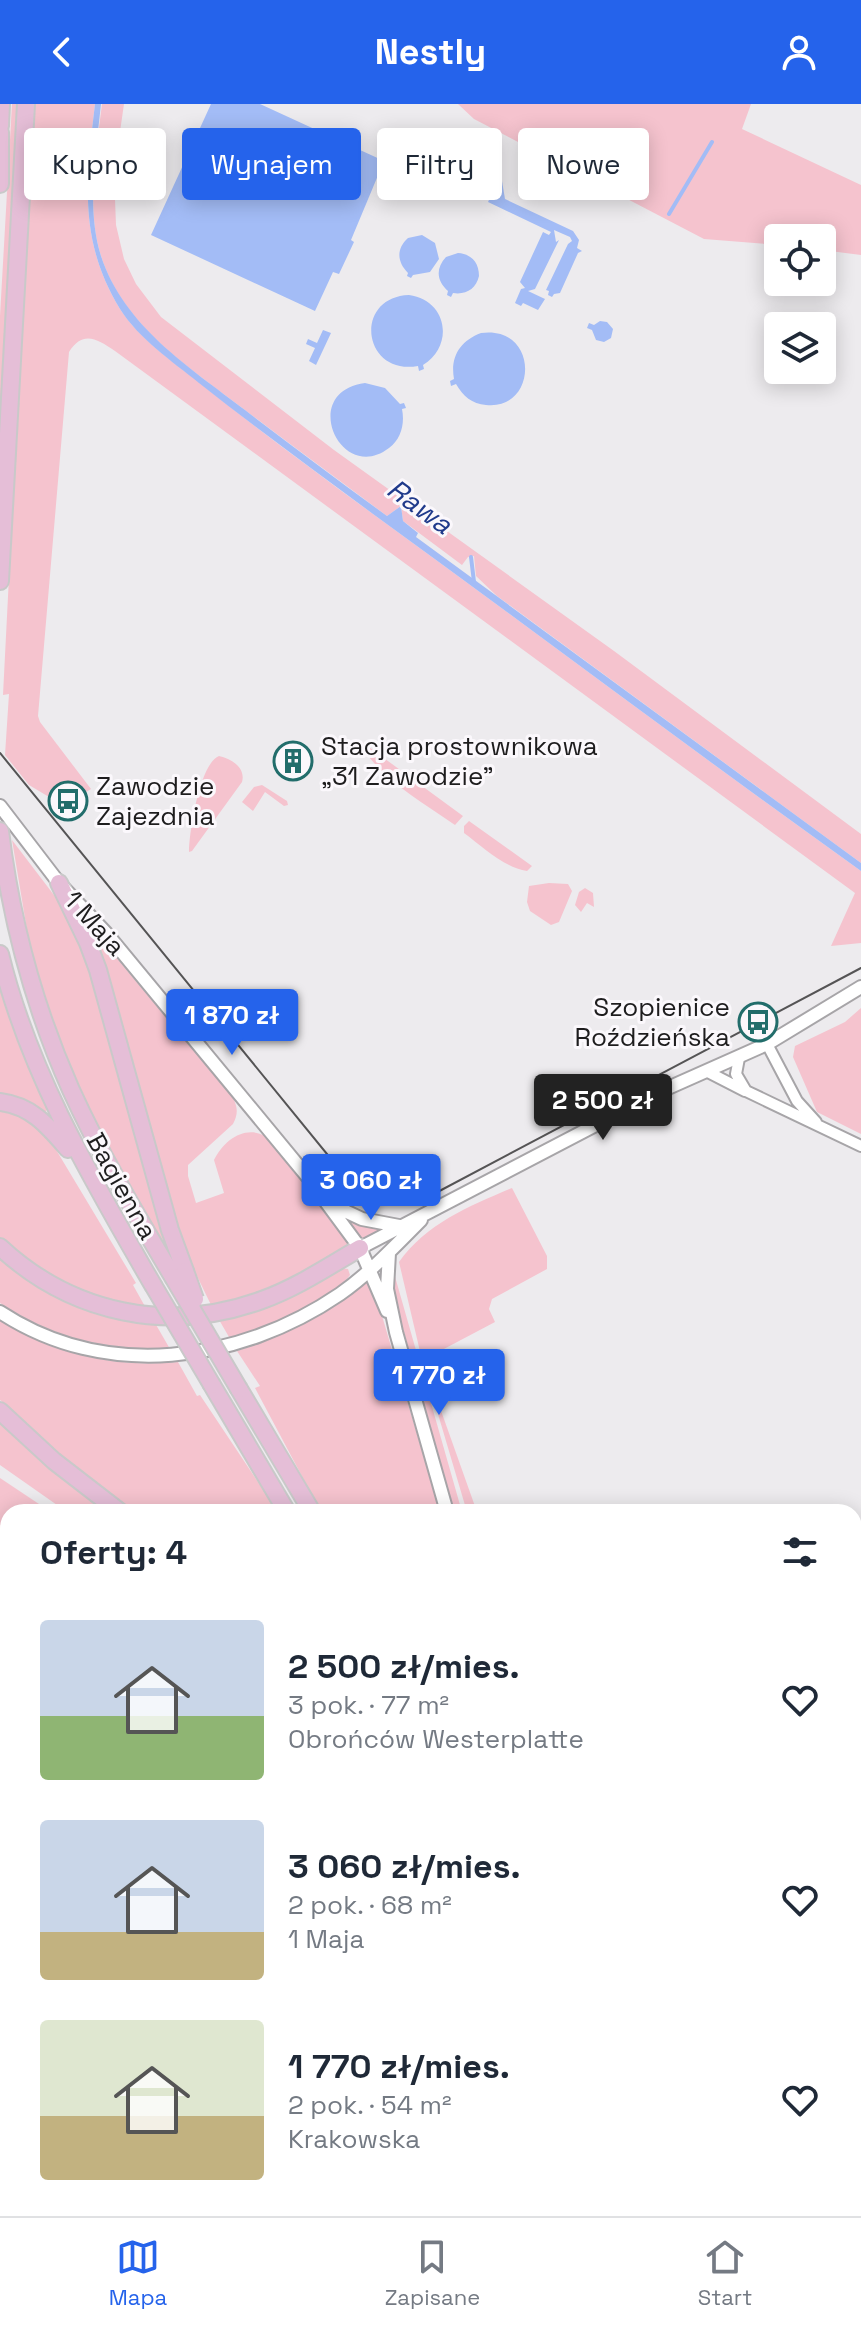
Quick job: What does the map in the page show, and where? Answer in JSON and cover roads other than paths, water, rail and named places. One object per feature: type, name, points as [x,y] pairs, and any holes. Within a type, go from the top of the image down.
[{"type":"main road","points":[[0,184],[1,104]]},
{"type":"main road","points":[[0,581],[26,104]]},
{"type":"main road","name":"Bagienna","points":[[1,837],[22,950],[53,1048],[101,1152],[179,1274]]},
{"type":"main road","points":[[59,883],[98,970],[170,1230],[179,1274],[208,1338],[307,1504]]},
{"type":"main road","name":"Bagienna","points":[[0,954],[36,1064],[90,1175],[282,1504]]},
{"type":"main road","points":[[0,1102],[28,1109],[40,1118],[90,1175]]},
{"type":"main road","points":[[0,1247],[35,1276],[75,1298],[112,1310],[153,1317],[183,1317],[234,1309],[265,1299],[360,1248]]},
{"type":"main road","points":[[0,1411],[54,1461],[110,1504]]},
{"type":"street","name":"1 Maja","points":[[0,806],[59,883],[107,934],[306,1175],[345,1211],[362,1219],[399,1226]]},
{"type":"street","points":[[360,1248],[659,1092],[767,1044],[861,987]]},
{"type":"street","points":[[767,1044],[797,1101],[820,1126]]},
{"type":"street","points":[[739,1058],[736,1074],[746,1091]]},
{"type":"street","points":[[708,1072],[861,1146]]},
{"type":"street","points":[[306,1175],[360,1248],[396,1332]]},
{"type":"street","points":[[0,1312],[55,1340],[93,1351],[141,1357],[199,1353],[250,1339],[310,1312],[340,1294],[370,1271],[426,1215]]},
{"type":"street","points":[[389,1253],[387,1289],[396,1332],[445,1504]]},
{"type":"water","points":[[95,104],[101,104],[98,128],[92,128]]},
{"type":"water","points":[[211,104],[260,104],[312,128],[200,128]]},
{"type":"water","points":[[361,150],[377,158],[377,178],[351,240],[354,242],[339,274],[333,272],[315,311],[151,235],[182,167],[182,200],[361,200]]},
{"type":"water","points":[[502,181],[505,199],[573,231],[579,240],[577,248],[582,251],[578,253],[560,293],[552,297],[546,290],[572,241],[554,230],[556,242],[559,240],[535,289],[528,291],[545,299],[538,310],[515,303],[521,289],[525,288],[520,282],[543,232],[549,235],[551,232],[488,202],[502,200]]},
{"type":"water","points":[[88,200],[93,200],[96,238],[101,256],[125,304],[181,361],[387,516],[401,506],[403,521],[418,533],[416,537],[861,863],[861,871],[286,449],[167,358],[128,320],[106,283],[97,259]]},
{"type":"water","points":[[422,235],[435,243],[439,259],[430,272],[411,278],[402,264],[400,251],[408,238]]},
{"type":"water","points":[[458,253],[473,260],[479,276],[470,290],[453,293],[451,297],[447,295],[439,270],[446,257]]},
{"type":"water","points":[[409,295],[432,305],[442,324],[440,346],[423,365],[424,369],[419,371],[418,366],[399,366],[385,359],[376,348],[372,335],[372,321],[379,308],[391,299]]},
{"type":"water","points":[[600,321],[607,322],[613,329],[611,338],[604,342],[596,340],[592,330],[587,328],[589,323],[594,325]]},
{"type":"water","points":[[323,330],[331,333],[316,365],[309,361],[315,348],[306,344],[308,339],[317,343]]},
{"type":"water","points":[[481,333],[500,334],[514,342],[522,354],[525,368],[523,383],[515,395],[503,403],[476,403],[465,396],[456,384],[451,386],[458,351],[467,340]]},
{"type":"water","points":[[365,383],[385,388],[406,408],[402,409],[403,420],[397,440],[389,448],[371,456],[356,455],[343,446],[334,433],[330,417],[334,402],[345,390]]},
{"type":"waterway","points":[[669,214],[712,142]]},
{"type":"waterway","points":[[471,557],[474,582]]},
{"type":"tram line","points":[[0,753],[349,1181],[387,1202],[408,1202],[430,1196],[861,968]]},
{"type":"place","name":"Stacja prostownikowa „31 Zawodzie”","points":[[293,761]]},
{"type":"place","name":"Zawodzie Zajezdnia","points":[[68,801]]},
{"type":"place","name":"Szopienice Roździeńska","points":[[758,1022]]},
{"type":"water label","name":"Rawa","points":[[420,506]]}]
